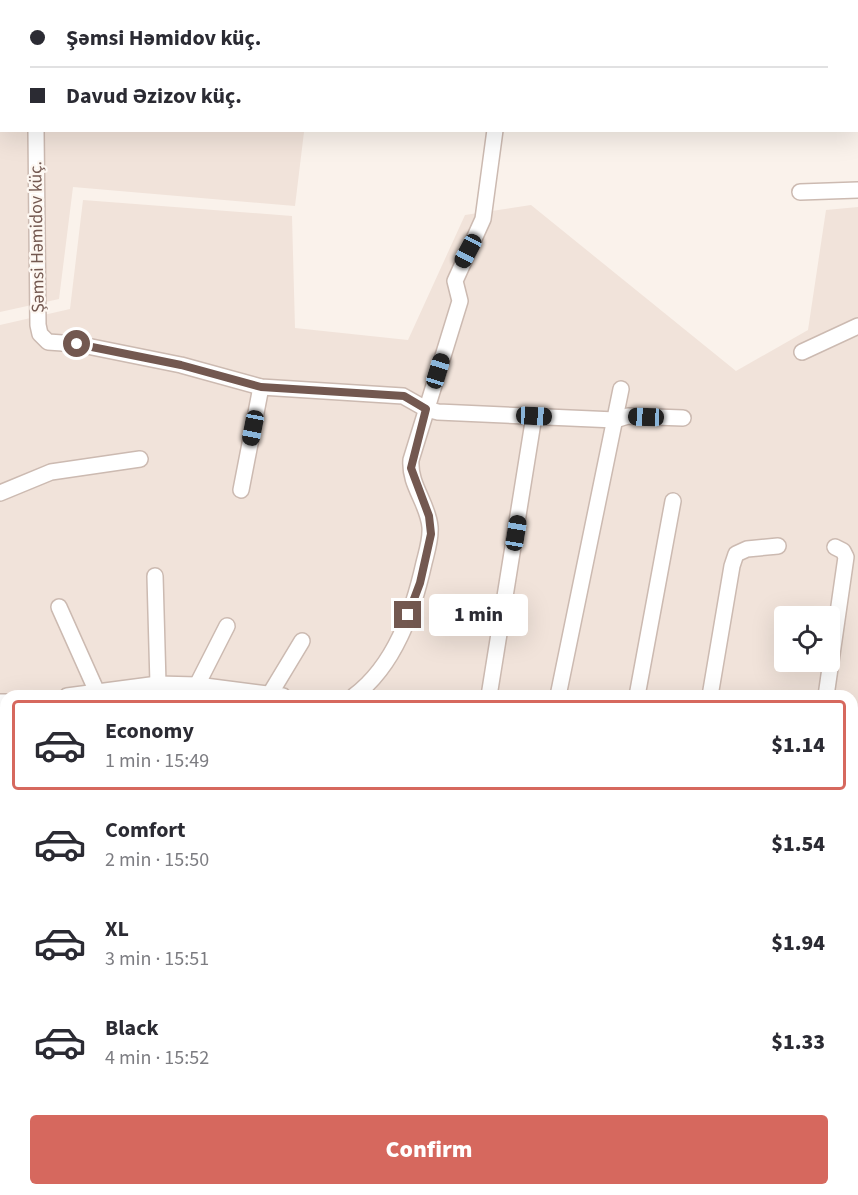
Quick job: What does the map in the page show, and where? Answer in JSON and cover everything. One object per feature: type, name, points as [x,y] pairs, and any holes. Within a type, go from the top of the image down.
[{"type":"street","name":"Şəmsi Həmidov küç.","points":[[36,132],[38,325],[43,338],[57,344],[77,344],[181,365],[261,387],[384,392],[404,396],[426,409],[438,412],[615,420],[628,416],[683,418]]},
{"type":"street","points":[[360,690],[384,664],[403,631],[420,583],[431,534],[430,524],[411,468],[426,409],[460,301],[455,281],[483,219],[495,132]]},
{"type":"street","points":[[800,192],[858,190]]},
{"type":"street","points":[[802,352],[858,326]]},
{"type":"street","points":[[242,490],[261,387]]},
{"type":"street","points":[[559,690],[621,389]]},
{"type":"street","points":[[490,690],[534,416]]},
{"type":"street","points":[[0,493],[51,472],[140,459]]},
{"type":"street","points":[[638,690],[673,501]]},
{"type":"street","points":[[711,690],[732,566],[736,555],[747,549],[778,546]]},
{"type":"street","points":[[827,690],[846,557],[843,551],[835,547]]},
{"type":"street","points":[[155,576],[158,684]]},
{"type":"street","points":[[59,607],[81,690]]},
{"type":"street","points":[[197,685],[227,626]]},
{"type":"street","points":[[278,690],[302,641]]},
{"type":"street","points":[[117,690],[158,684],[197,685],[236,690]]},
{"type":"shaded area","points":[[0,132],[304,132],[295,206],[73,187],[59,299],[0,312]]},
{"type":"shaded area","points":[[83,200],[292,216],[295,328],[408,340],[465,215],[531,205],[736,371],[808,330],[826,210],[858,207],[858,690],[0,690],[0,325],[70,309]]},
{"type":"route","points":[[77,344],[181,365],[261,387],[384,392],[404,396],[426,409],[411,460],[411,468],[413,481],[429,516],[431,534],[420,583],[408,615]]}]
